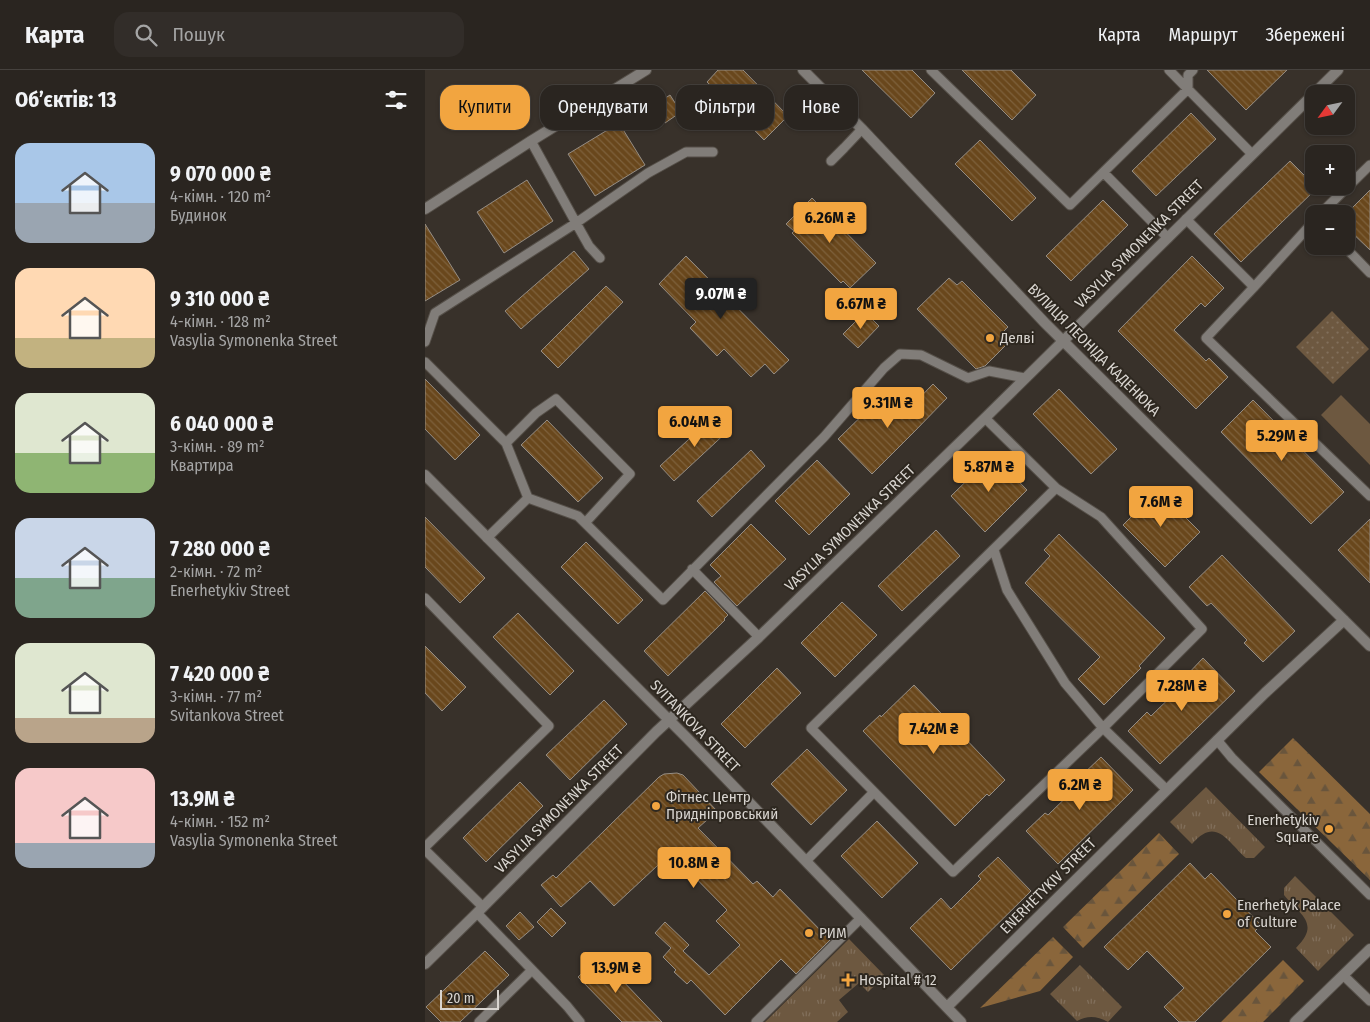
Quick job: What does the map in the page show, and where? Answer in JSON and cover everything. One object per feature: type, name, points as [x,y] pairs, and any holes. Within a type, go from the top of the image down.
[{"type":"street","points":[[425,209],[646,70]]},
{"type":"street","name":"ВУЛИЦЯ ЛЕОНІДА КАДЕНЮКА","points":[[803,70],[862,129],[1045,323],[1370,646]]},
{"type":"street","name":"VASYLIA SYMONENKA STREET","points":[[425,964],[669,720],[759,637],[985,418],[1338,70]]},
{"type":"street","name":"SVITANKOVA STREET","points":[[425,475],[669,720],[961,1022]]},
{"type":"street","name":"ENERHETYKIV STREET","points":[[947,1007],[1265,693],[1344,620]]},
{"type":"street","points":[[1295,1022],[1370,949]]},
{"type":"lane","points":[[931,70],[1070,206],[1188,89],[1188,75],[1193,70]]},
{"type":"lane","points":[[1169,70],[1252,154]]},
{"type":"lane","points":[[831,161],[862,129]]},
{"type":"lane","points":[[531,141],[589,246],[600,258]]},
{"type":"lane","points":[[425,342],[435,313],[576,223],[648,173],[686,152],[713,152]]},
{"type":"lane","points":[[1329,205],[1370,165]]},
{"type":"lane","points":[[1104,173],[1168,238]]},
{"type":"lane","points":[[1187,218],[1254,287]]},
{"type":"lane","points":[[1305,230],[1207,338],[1370,496]]},
{"type":"lane","points":[[1353,255],[1370,272]]},
{"type":"lane","points":[[425,362],[506,443],[528,498],[578,516],[663,600],[824,437],[884,368],[900,354],[921,355],[968,378],[989,371],[1025,378]]},
{"type":"lane","points":[[506,443],[536,413],[556,399],[630,474],[585,523]]},
{"type":"lane","points":[[985,418],[1056,488],[1101,517],[1202,629],[1103,728],[953,872],[811,728],[1056,488]]},
{"type":"lane","points":[[487,538],[528,498]]},
{"type":"lane","points":[[994,550],[1007,590],[1065,683],[1103,728],[1167,790]]},
{"type":"lane","points":[[692,569],[759,637]]},
{"type":"lane","points":[[425,598],[549,726],[425,848],[580,1022]]},
{"type":"lane","points":[[1217,740],[1232,758],[1370,895]]},
{"type":"lane","points":[[806,861],[874,792]]},
{"type":"lane","points":[[756,1022],[861,918]]},
{"type":"lane","points":[[479,1022],[532,970]]},
{"type":"lane","points":[[1343,975],[1370,1001]]},
{"type":"green space","points":[[1332,311],[1369,349],[1333,384],[1296,347]]},
{"type":"green space","points":[[1341,395],[1370,424],[1370,465],[1321,415]]},
{"type":"green space","points":[[1293,738],[1370,814],[1370,880],[1259,772]]},
{"type":"green space","points":[[1206,787],[1265,847],[1254,858],[1246,858],[1227,839],[1215,832],[1208,832],[1200,836],[1192,844],[1170,822]]},
{"type":"green space","points":[[1159,833],[1179,854],[1083,948],[1063,927]]},
{"type":"green space","points":[[1295,876],[1354,935],[1318,971],[1296,948],[1307,932],[1307,926],[1301,914],[1284,895],[1284,888]]},
{"type":"green space","points":[[1053,937],[1073,957],[1040,991],[980,1008]]},
{"type":"green space","name":"Hospital # 12","points":[[849,939],[885,976],[868,992],[859,983],[839,1000],[848,1012],[837,1022],[765,1022]]},
{"type":"green space","points":[[1283,960],[1304,981],[1263,1022],[1221,1022]]},
{"type":"green space","points":[[1080,965],[1122,1007],[1108,1022],[1093,1017],[1077,1021],[1050,994]]},
{"type":"building","points":[[718,70],[743,70],[758,85],[710,85],[707,82]]},
{"type":"building","points":[[862,70],[912,70],[935,93],[911,118]]},
{"type":"building","points":[[962,70],[1011,70],[1036,95],[1012,120]]},
{"type":"building","points":[[1207,70],[1287,70],[1246,110]]},
{"type":"building","points":[[670,95],[676,104],[676,115],[666,122],[666,98]]},
{"type":"building","points":[[774,102],[784,112],[784,120],[774,130]]},
{"type":"building","points":[[1191,113],[1216,139],[1156,196],[1132,171]]},
{"type":"building","points":[[607,130],[623,130],[645,165],[595,196],[568,154]]},
{"type":"building","points":[[754,130],[774,130],[764,140]]},
{"type":"building","points":[[980,140],[1036,198],[1012,221],[955,164]]},
{"type":"building","points":[[1290,161],[1305,176],[1305,195],[1310,195],[1241,262],[1214,234]]},
{"type":"building","points":[[527,180],[553,221],[504,253],[477,212]]},
{"type":"building","points":[[1370,190],[1370,250],[1355,236],[1355,205]]},
{"type":"building","points":[[812,198],[876,263],[850,288],[843,281],[841,283],[792,233],[794,231],[786,224]]},
{"type":"building","points":[[1103,200],[1128,225],[1071,281],[1046,256]]},
{"type":"building","points":[[425,224],[460,280],[425,301]]},
{"type":"building","points":[[574,251],[589,269],[521,329],[505,311]]},
{"type":"building","points":[[686,256],[789,360],[774,374],[765,364],[751,377],[724,349],[717,356],[690,328],[696,322],[659,284]]},
{"type":"building","points":[[1192,256],[1224,288],[1205,307],[1201,303],[1174,330],[1206,361],[1209,358],[1228,377],[1196,409],[1118,331]]},
{"type":"building","points":[[949,278],[957,285],[962,281],[1008,327],[1003,332],[1011,340],[985,366],[976,369],[917,309]]},
{"type":"building","points":[[606,286],[623,302],[558,368],[541,351]]},
{"type":"building","points":[[865,312],[879,326],[858,348],[843,334]]},
{"type":"building","points":[[425,379],[480,435],[455,460],[425,429]]},
{"type":"building","points":[[933,384],[947,398],[872,474],[838,439],[880,398],[900,418]]},
{"type":"building","points":[[1059,389],[1117,449],[1091,474],[1033,414]]},
{"type":"building","points":[[1253,400],[1344,492],[1311,524],[1221,432]]},
{"type":"building","points":[[716,414],[730,429],[674,481],[660,466]]},
{"type":"building","points":[[547,420],[603,478],[578,502],[521,445]]},
{"type":"building","points":[[751,450],[765,466],[712,517],[697,501]]},
{"type":"building","points":[[993,455],[1027,490],[985,532],[951,496]]},
{"type":"building","points":[[817,460],[850,494],[809,535],[775,501]]},
{"type":"building","points":[[1158,490],[1200,532],[1165,567],[1123,525]]},
{"type":"building","points":[[425,517],[485,578],[460,603],[425,567]]},
{"type":"building","points":[[1370,519],[1370,583],[1338,550]]},
{"type":"building","points":[[751,524],[786,559],[737,606],[714,582],[721,576],[710,565]]},
{"type":"building","points":[[936,530],[960,556],[902,611],[878,586]]},
{"type":"building","points":[[1059,534],[1165,638],[1139,666],[1141,668],[1104,705],[1078,679],[1100,657],[1025,583],[1050,556],[1044,550]]},
{"type":"building","points":[[586,542],[643,600],[618,624],[561,567]]},
{"type":"building","points":[[1222,555],[1295,631],[1263,662],[1244,643],[1247,640],[1211,603],[1207,606],[1189,587]]},
{"type":"building","points":[[705,591],[728,615],[668,676],[644,651]]},
{"type":"building","points":[[842,602],[877,635],[835,677],[801,643]]},
{"type":"building","points":[[518,613],[574,671],[550,695],[493,637]]},
{"type":"building","points":[[425,646],[466,687],[442,711],[425,693]]},
{"type":"building","points":[[1203,658],[1235,691],[1160,764],[1128,731],[1147,712],[1151,716],[1188,680],[1185,677]]},
{"type":"building","points":[[777,668],[801,693],[745,748],[721,724]]},
{"type":"building","points":[[914,685],[1005,780],[989,796],[987,794],[955,826],[863,731],[880,715],[881,717]]},
{"type":"building","points":[[604,700],[627,724],[570,780],[546,755]]},
{"type":"building","points":[[807,749],[847,790],[811,825],[771,784]]},
{"type":"building","points":[[1101,757],[1133,790],[1058,864],[1026,831],[1045,813],[1048,815],[1084,780],[1080,777]]},
{"type":"building","points":[[677,773],[683,775],[717,811],[698,828],[753,884],[757,881],[773,897],[780,889],[830,940],[796,974],[781,959],[725,1015],[691,980],[687,984],[674,972],[676,970],[663,957],[671,948],[655,933],[665,922],[689,945],[683,951],[709,975],[740,945],[716,921],[727,910],[671,853],[614,906],[590,881],[561,907],[541,885],[553,875],[556,878],[659,777],[664,774]]},
{"type":"building","points":[[520,782],[543,806],[486,862],[463,838]]},
{"type":"building","points":[[877,821],[918,863],[882,898],[841,856]]},
{"type":"building","points":[[998,857],[1031,891],[951,970],[910,928],[941,898],[951,909],[981,879],[978,876]]},
{"type":"building","points":[[1190,863],[1205,879],[1211,873],[1261,925],[1255,931],[1271,947],[1195,1022],[1179,1022],[1164,1007],[1184,988],[1147,951],[1128,970],[1104,947]]},
{"type":"building","points":[[551,908],[566,923],[552,937],[537,922]]},
{"type":"building","points":[[520,912],[534,927],[519,940],[506,926]]},
{"type":"building","points":[[485,951],[509,975],[460,1022],[441,1022],[426,1007]]},
{"type":"building","points":[[599,956],[662,1022],[622,1022],[578,977]]},
{"type":"place","name":"Делві","points":[[990,338]]},
{"type":"place","name":"Фітнес Центр Придніпровський","points":[[656,806]]},
{"type":"place","name":"Enerhetykiv Square","points":[[1329,829]]},
{"type":"place","name":"Enerhetyk Palace of Culture","points":[[1227,914]]},
{"type":"place","name":"РИМ","points":[[809,933]]},
{"type":"place","name":"Hospital # 12","points":[[848,980]]}]
